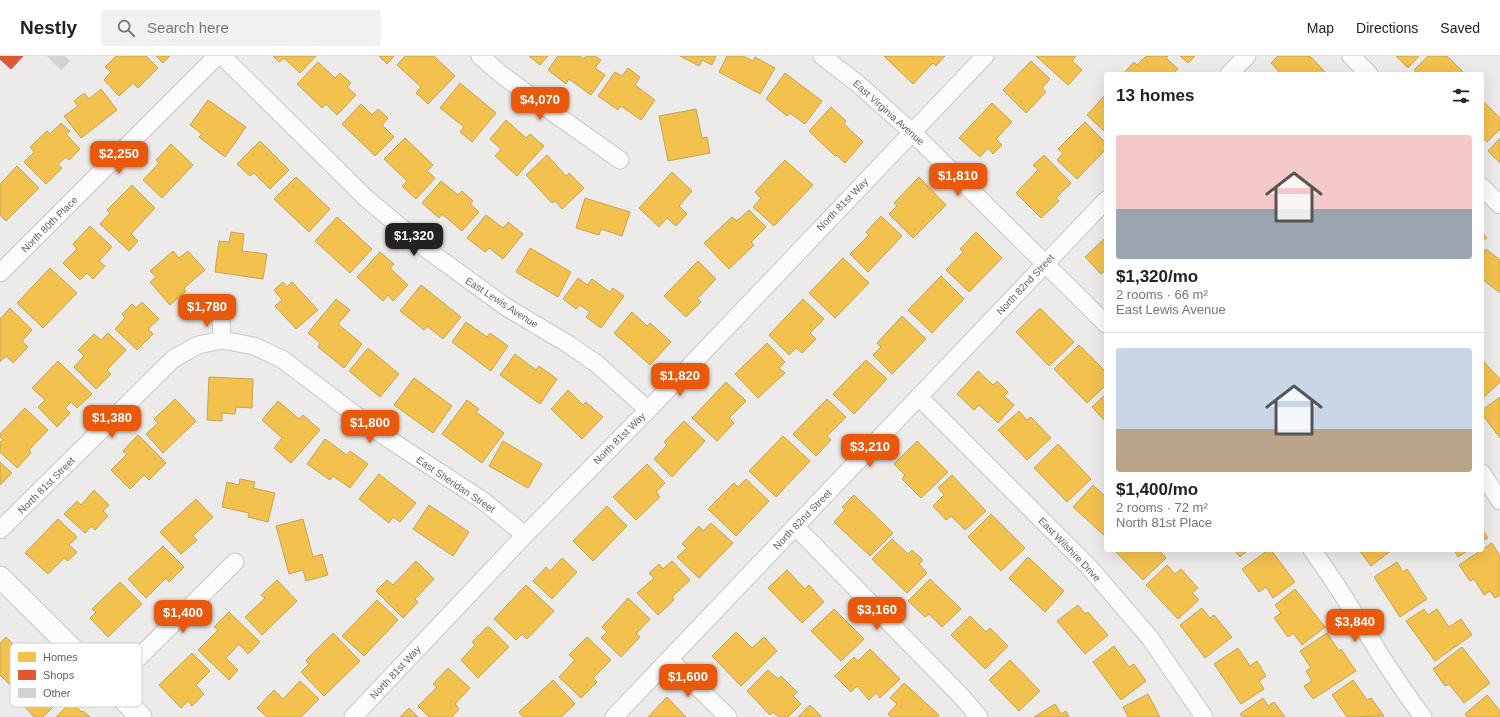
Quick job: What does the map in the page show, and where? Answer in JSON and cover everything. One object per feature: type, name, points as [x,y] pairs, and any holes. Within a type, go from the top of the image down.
[{"type":"street","name":"North 80th Place","points":[[0,273],[217,56]]},
{"type":"street","name":"East Lewis Avenue","points":[[222,56],[368,199],[429,251],[500,302],[598,364],[648,410]]},
{"type":"street","points":[[480,56],[502,75],[620,160]]},
{"type":"street","name":"East Virginia Avenue","points":[[822,56],[857,83],[912,132],[1104,322]]},
{"type":"street","name":"North 81st Way","points":[[353,717],[525,535],[648,410],[985,56]]},
{"type":"street","points":[[1231,72],[1246,56]]},
{"type":"street","points":[[1351,56],[1367,72]]},
{"type":"street","points":[[1484,189],[1500,205]]},
{"type":"street","name":"North 82nd Street","points":[[614,717],[1104,202]]},
{"type":"street","points":[[221,316],[222,340]]},
{"type":"street","name":"North 81st Street","points":[[0,530],[173,359],[198,345],[222,340]]},
{"type":"street","name":"East Sheridan Street","points":[[222,340],[254,346],[282,359],[378,432],[482,500],[525,535]]},
{"type":"street","name":"East Wilshire Drive","points":[[919,397],[1089,567],[1150,638],[1204,717]]},
{"type":"street","points":[[1484,477],[1500,500]]},
{"type":"street","points":[[795,526],[962,697],[979,717]]},
{"type":"street","points":[[1313,552],[1335,581],[1370,640],[1423,717]]},
{"type":"street","points":[[142,654],[235,562]]},
{"type":"street","points":[[0,577],[67,643]]},
{"type":"street","points":[[669,659],[728,717]]},
{"type":"street","points":[[131,707],[141,717]]},
{"type":"building: Homes","points":[[116,56],[146,56],[158,68],[138,88],[133,83],[119,96],[104,80],[111,72],[105,67]]},
{"type":"building: Homes","points":[[156,56],[170,56],[163,63]]},
{"type":"building: Homes","points":[[273,56],[316,56],[300,73],[284,58],[279,62]]},
{"type":"building: Homes","points":[[379,56],[394,56],[387,64]]},
{"type":"building: Homes","points":[[405,56],[434,56],[455,76],[428,104],[416,93],[421,87],[397,65]]},
{"type":"building: Homes","points":[[529,56],[548,56],[540,65]]},
{"type":"building: Homes","points":[[558,56],[580,56],[584,59],[586,56],[595,56],[601,60],[595,68],[605,75],[591,95],[569,79],[566,84],[548,70]]},
{"type":"building: Homes","points":[[680,56],[716,56],[712,65],[702,60],[699,66]]},
{"type":"building: Homes","points":[[727,56],[743,56],[753,61],[755,57],[775,68],[760,94],[719,72]]},
{"type":"building: Homes","points":[[884,56],[945,56],[936,66],[933,63],[913,84]]},
{"type":"building: Homes","points":[[1036,56],[1076,56],[1072,61],[1082,70],[1068,85]]},
{"type":"building: Homes","points":[[1146,56],[1168,56],[1166,58],[1178,69],[1175,72],[1125,72],[1134,62],[1137,65]]},
{"type":"building: Homes","points":[[1180,56],[1195,56],[1188,63]]},
{"type":"building: Homes","points":[[1278,56],[1310,56],[1325,72],[1279,72],[1271,63]]},
{"type":"building: Homes","points":[[1396,56],[1419,56],[1408,68]]},
{"type":"building: Homes","points":[[1428,56],[1447,56],[1463,72],[1416,72],[1414,70]]},
{"type":"building: Homes","points":[[1031,61],[1050,79],[1042,88],[1046,92],[1026,113],[1003,90]]},
{"type":"building: Homes","points":[[318,62],[335,78],[340,73],[351,83],[347,87],[356,95],[337,115],[326,104],[322,108],[297,84]]},
{"type":"building: Homes","points":[[628,68],[640,77],[635,85],[655,100],[641,120],[621,106],[618,110],[598,96],[615,72],[622,76]]},
{"type":"building: Homes","points":[[785,73],[822,101],[805,124],[790,113],[787,116],[766,99]]},
{"type":"building: Homes","points":[[460,83],[496,113],[472,142],[460,132],[464,127],[440,108]]},
{"type":"building: Homes","points":[[101,89],[117,110],[81,138],[64,116],[78,106],[74,101],[84,93],[89,99]]},
{"type":"building: Homes","points":[[1104,96],[1104,131],[1087,115]]},
{"type":"building: Homes","points":[[208,100],[246,127],[225,157],[199,137],[202,134],[190,125]]},
{"type":"building: Homes","points":[[1484,102],[1500,118],[1500,129],[1487,142],[1484,139]]},
{"type":"building: Homes","points":[[992,103],[1012,122],[996,139],[1002,145],[993,154],[988,148],[980,157],[959,138]]},
{"type":"building: Homes","points":[[361,104],[372,115],[378,109],[388,118],[382,125],[394,137],[375,156],[342,124]]},
{"type":"building: Homes","points":[[831,107],[846,121],[844,124],[863,142],[845,163],[836,155],[835,156],[809,131]]},
{"type":"building: Homes","points":[[696,109],[702,138],[707,137],[710,153],[668,161],[659,116]]},
{"type":"building: Homes","points":[[506,120],[526,138],[530,134],[544,146],[517,176],[495,156],[501,149],[490,139]]},
{"type":"building: Homes","points":[[1085,122],[1104,141],[1104,151],[1077,179],[1057,160],[1063,153],[1058,149]]},
{"type":"building: Homes","points":[[61,123],[70,131],[66,134],[80,149],[69,160],[66,157],[58,164],[62,168],[46,184],[24,162],[34,152],[30,147],[47,131],[50,134]]},
{"type":"building: Homes","points":[[405,138],[433,165],[427,171],[435,178],[416,199],[402,186],[407,181],[384,159]]},
{"type":"building: Homes","points":[[1500,138],[1500,163],[1488,151]]},
{"type":"building: Homes","points":[[260,141],[289,170],[270,189],[254,173],[250,176],[237,164]]},
{"type":"building: Homes","points":[[171,144],[193,165],[162,198],[143,180],[159,163],[156,160]]},
{"type":"building: Homes","points":[[547,155],[566,176],[569,173],[584,188],[562,209],[555,201],[552,203],[526,175]]},
{"type":"building: Homes","points":[[1044,155],[1071,183],[1056,198],[1059,201],[1041,218],[1016,193],[1038,170],[1033,165]]},
{"type":"building: Homes","points":[[785,160],[813,185],[774,226],[753,207],[761,198],[755,192]]},
{"type":"building: Homes","points":[[17,166],[39,188],[6,221],[0,215],[0,184]]},
{"type":"building: Homes","points":[[672,172],[692,191],[679,206],[687,214],[676,226],[667,218],[659,227],[639,208]]},
{"type":"building: Homes","points":[[296,177],[330,209],[309,232],[274,199]]},
{"type":"building: Homes","points":[[919,177],[946,205],[913,238],[889,214],[897,206],[894,203]]},
{"type":"building: Homes","points":[[441,181],[458,195],[462,191],[473,201],[470,204],[479,212],[462,231],[442,214],[439,218],[422,203]]},
{"type":"building: Homes","points":[[132,185],[155,208],[131,234],[138,241],[129,251],[100,224],[110,213],[107,210]]},
{"type":"building: Homes","points":[[585,198],[630,212],[622,236],[601,229],[599,235],[576,228]]},
{"type":"building: Homes","points":[[749,210],[766,227],[751,242],[754,245],[729,269],[704,243],[732,217],[737,221]]},
{"type":"building: Homes","points":[[486,215],[503,228],[508,222],[523,234],[503,259],[489,248],[485,252],[467,238]]},
{"type":"building: Homes","points":[[881,216],[902,236],[868,272],[850,254],[869,235],[866,232]]},
{"type":"building: Homes","points":[[337,217],[372,249],[350,273],[315,241]]},
{"type":"building: Homes","points":[[90,226],[112,247],[99,261],[105,266],[93,279],[87,273],[80,280],[63,263],[77,249],[73,244]]},
{"type":"building: Homes","points":[[231,232],[244,234],[242,251],[267,254],[263,279],[215,272],[219,241],[229,242]]},
{"type":"building: Homes","points":[[976,232],[1002,258],[969,292],[946,270],[963,252],[960,249]]},
{"type":"building: Homes","points":[[1104,239],[1104,272],[1101,274],[1085,257]]},
{"type":"building: Homes","points":[[530,248],[571,272],[558,297],[516,272]]},
{"type":"building: Homes","points":[[1486,249],[1500,260],[1500,293],[1484,281],[1484,252]]},
{"type":"building: Homes","points":[[173,251],[179,258],[188,251],[205,270],[184,288],[186,291],[170,305],[150,282],[156,277],[150,271]]},
{"type":"building: Homes","points":[[380,252],[394,264],[390,268],[408,285],[393,301],[388,295],[383,301],[357,277]]},
{"type":"building: Homes","points":[[843,258],[869,283],[835,318],[809,293]]},
{"type":"building: Homes","points":[[698,261],[716,279],[697,299],[701,302],[686,317],[664,296]]},
{"type":"building: Homes","points":[[50,268],[77,293],[43,328],[17,303]]},
{"type":"building: Homes","points":[[941,276],[964,299],[932,333],[908,310]]},
{"type":"building: Homes","points":[[578,278],[587,285],[592,279],[610,292],[613,288],[624,296],[601,328],[586,317],[590,312],[580,305],[576,309],[563,299]]},
{"type":"building: Homes","points":[[283,282],[287,287],[292,282],[318,310],[296,329],[275,306],[282,300],[274,290]]},
{"type":"building: Homes","points":[[421,285],[461,317],[443,339],[427,326],[424,330],[400,311]]},
{"type":"building: Homes","points":[[336,299],[350,310],[338,324],[362,344],[344,368],[318,347],[320,343],[308,333]]},
{"type":"building: Homes","points":[[803,299],[824,319],[810,333],[816,339],[802,353],[796,348],[789,355],[769,335]]},
{"type":"building: Homes","points":[[142,302],[159,319],[148,329],[153,334],[137,350],[115,329],[125,318],[122,314],[132,304],[136,308]]},
{"type":"building: Homes","points":[[10,308],[32,330],[22,341],[28,347],[13,363],[6,356],[0,362],[0,319]]},
{"type":"building: Homes","points":[[1040,308],[1074,342],[1049,366],[1016,332]]},
{"type":"building: Homes","points":[[632,312],[647,326],[650,323],[671,342],[650,365],[614,333]]},
{"type":"building: Homes","points":[[902,316],[926,339],[892,374],[873,355],[881,347],[877,343]]},
{"type":"building: Homes","points":[[466,322],[487,337],[490,333],[508,346],[491,371],[452,342]]},
{"type":"building: Homes","points":[[108,333],[126,350],[107,370],[111,374],[96,389],[74,367],[84,356],[78,350],[94,334],[101,340]]},
{"type":"building: Homes","points":[[767,343],[785,362],[779,368],[785,373],[758,398],[735,374]]},
{"type":"building: Homes","points":[[1079,345],[1104,370],[1104,387],[1087,403],[1054,369]]},
{"type":"building: Homes","points":[[368,348],[399,374],[380,397],[349,371]]},
{"type":"building: Homes","points":[[515,354],[536,370],[539,366],[557,379],[540,404],[500,375]]},
{"type":"building: Homes","points":[[866,360],[887,379],[854,414],[833,394]]},
{"type":"building: Homes","points":[[58,361],[92,394],[77,408],[71,402],[65,408],[70,413],[57,427],[38,407],[45,400],[32,388]]},
{"type":"building: Homes","points":[[1484,362],[1500,379],[1500,382],[1484,397]]},
{"type":"building: Homes","points":[[978,371],[993,385],[997,381],[1008,392],[1004,396],[1014,405],[998,423],[979,405],[974,410],[957,394]]},
{"type":"building: Homes","points":[[209,377],[253,379],[252,408],[236,407],[235,414],[222,413],[222,421],[207,420]]},
{"type":"building: Homes","points":[[414,378],[452,406],[433,433],[394,405]]},
{"type":"building: Homes","points":[[726,382],[746,401],[729,418],[734,423],[717,441],[692,418]]},
{"type":"building: Homes","points":[[568,390],[583,405],[586,402],[603,417],[582,439],[551,409]]},
{"type":"building: Homes","points":[[1104,396],[1104,420],[1092,407]]},
{"type":"building: Homes","points":[[1500,397],[1500,438],[1484,417],[1484,409]]},
{"type":"building: Homes","points":[[175,399],[196,421],[163,453],[146,434],[158,423],[154,419]]},
{"type":"building: Homes","points":[[827,399],[846,417],[827,436],[831,440],[816,456],[793,434]]},
{"type":"building: Homes","points":[[467,400],[479,409],[476,412],[504,433],[482,463],[442,434]]},
{"type":"building: Homes","points":[[278,401],[299,419],[303,415],[320,430],[291,463],[274,448],[282,438],[262,420]]},
{"type":"building: Homes","points":[[25,408],[48,430],[29,450],[31,453],[17,468],[0,452],[0,442],[3,440],[0,437],[0,434]]},
{"type":"building: Homes","points":[[1019,411],[1027,420],[1031,417],[1051,438],[1027,460],[998,430]]},
{"type":"building: Homes","points":[[684,421],[705,441],[672,477],[654,459],[667,445],[664,442]]},
{"type":"building: Homes","points":[[138,435],[166,463],[149,480],[144,475],[130,489],[111,470],[127,454],[123,451]]},
{"type":"building: Homes","points":[[783,436],[810,461],[776,497],[749,471]]},
{"type":"building: Homes","points":[[325,439],[347,455],[350,451],[368,464],[350,488],[333,476],[330,480],[307,464]]},
{"type":"building: Homes","points":[[503,441],[542,464],[528,488],[489,466]]},
{"type":"building: Homes","points":[[917,441],[948,472],[921,498],[902,479],[905,475],[894,464]]},
{"type":"building: Homes","points":[[1058,444],[1091,479],[1067,502],[1034,468]]},
{"type":"building: Homes","points":[[0,462],[12,473],[0,485]]},
{"type":"building: Homes","points":[[647,464],[665,483],[656,492],[660,497],[636,520],[613,497]]},
{"type":"building: Homes","points":[[379,474],[416,503],[400,522],[393,517],[389,523],[359,499]]},
{"type":"building: Homes","points":[[952,475],[986,511],[965,530],[951,516],[946,520],[933,506],[944,495],[938,488]]},
{"type":"building: Homes","points":[[240,479],[255,482],[253,488],[275,493],[268,522],[248,517],[249,513],[222,507],[227,482],[239,485]]},
{"type":"building: Homes","points":[[746,479],[769,501],[736,536],[708,509],[734,483],[738,487]]},
{"type":"building: Homes","points":[[1093,485],[1104,495],[1104,535],[1073,507]]},
{"type":"building: Homes","points":[[94,490],[109,505],[103,511],[108,516],[95,530],[92,526],[85,533],[64,514],[77,501],[81,505]]},
{"type":"building: Homes","points":[[854,495],[893,533],[870,556],[834,522],[845,510],[842,507]]},
{"type":"building: Homes","points":[[196,499],[213,517],[193,536],[197,540],[181,554],[160,532]]},
{"type":"building: Homes","points":[[429,505],[469,532],[453,556],[413,529]]},
{"type":"building: Homes","points":[[607,506],[627,526],[593,561],[573,541]]},
{"type":"building: Homes","points":[[991,514],[1025,548],[1001,571],[968,537]]},
{"type":"building: Homes","points":[[58,519],[77,537],[69,545],[77,552],[68,561],[64,558],[48,574],[25,553]]},
{"type":"building: Homes","points":[[303,519],[313,557],[322,554],[328,575],[306,581],[303,570],[289,574],[276,526]]},
{"type":"building: Homes","points":[[711,523],[733,543],[699,578],[677,557],[687,548],[682,544],[699,526],[703,531]]},
{"type":"building: Homes","points":[[1484,532],[1488,538],[1484,540]]},
{"type":"building: Homes","points":[[892,539],[908,554],[912,550],[923,560],[919,564],[927,573],[907,593],[872,559]]},
{"type":"building: Homes","points":[[1492,543],[1500,556],[1500,595],[1495,598],[1490,591],[1484,595],[1474,579],[1470,581],[1459,565],[1478,552],[1484,552],[1484,548]]},
{"type":"building: Homes","points":[[163,546],[184,567],[169,582],[166,578],[146,598],[128,579]]},
{"type":"building: Homes","points":[[1116,552],[1161,552],[1166,558],[1143,580]]},
{"type":"building: Homes","points":[[1236,552],[1246,552],[1240,557]]},
{"type":"building: Homes","points":[[1265,552],[1272,552],[1295,582],[1273,598],[1266,587],[1259,592],[1242,569]]},
{"type":"building: Homes","points":[[1360,552],[1389,552],[1371,566]]},
{"type":"building: Homes","points":[[1455,552],[1466,552],[1458,557]]},
{"type":"building: Homes","points":[[1028,557],[1064,591],[1045,612],[1009,578]]},
{"type":"building: Homes","points":[[562,558],[577,572],[552,599],[533,581],[546,567],[550,571]]},
{"type":"building: Homes","points":[[416,561],[434,579],[415,599],[418,602],[403,618],[376,591],[387,580],[393,585]]},
{"type":"building: Homes","points":[[672,561],[690,580],[672,597],[674,600],[658,615],[637,593],[654,578],[649,573],[659,564],[663,569]]},
{"type":"building: Homes","points":[[1397,562],[1403,572],[1407,569],[1427,599],[1400,617],[1374,577]]},
{"type":"building: Homes","points":[[1167,565],[1175,574],[1181,569],[1198,588],[1192,593],[1199,600],[1178,619],[1146,585]]},
{"type":"building: Homes","points":[[787,570],[805,589],[809,585],[824,602],[802,623],[768,588]]},
{"type":"building: Homes","points":[[930,579],[961,609],[942,627],[929,614],[925,617],[908,601]]},
{"type":"building: Homes","points":[[277,580],[297,601],[262,635],[245,617],[265,598],[261,595]]},
{"type":"building: Homes","points":[[120,582],[142,604],[108,637],[90,618],[96,612],[92,609]]},
{"type":"building: Homes","points":[[526,585],[554,611],[527,639],[522,634],[516,640],[494,619]]},
{"type":"building: Homes","points":[[1295,589],[1325,627],[1302,645],[1293,633],[1288,637],[1274,618],[1281,613],[1275,605]]},
{"type":"building: Homes","points":[[628,598],[650,619],[636,634],[640,637],[621,657],[601,638],[607,632],[602,627]]},
{"type":"building: Homes","points":[[377,600],[398,620],[364,656],[342,636]]},
{"type":"building: Homes","points":[[1078,605],[1085,614],[1088,612],[1108,635],[1085,654],[1057,621]]},
{"type":"building: Homes","points":[[1202,608],[1210,618],[1214,615],[1232,637],[1205,658],[1180,625]]},
{"type":"building: Homes","points":[[834,609],[864,639],[841,661],[811,631]]},
{"type":"building: Homes","points":[[1424,609],[1428,615],[1437,609],[1449,627],[1461,619],[1472,635],[1435,661],[1406,621]]},
{"type":"building: Homes","points":[[229,612],[260,642],[248,654],[239,644],[226,658],[238,670],[229,680],[198,650],[218,630],[214,627]]},
{"type":"building: Homes","points":[[970,616],[986,632],[990,628],[1008,646],[985,669],[951,635]]},
{"type":"building: Homes","points":[[488,626],[509,647],[478,678],[461,660],[475,645],[472,642]]},
{"type":"building: Homes","points":[[736,632],[752,648],[764,637],[777,651],[741,686],[712,656]]},
{"type":"building: Homes","points":[[333,633],[360,661],[324,696],[301,672],[309,664],[306,660]]},
{"type":"building: Homes","points":[[1327,633],[1339,651],[1341,649],[1356,671],[1313,699],[1304,686],[1312,681],[1306,671],[1311,668],[1300,651]]},
{"type":"building: Homes","points":[[6,637],[12,643],[10,643],[10,685],[0,675],[0,643]]},
{"type":"building: Homes","points":[[587,637],[611,660],[593,678],[597,682],[581,698],[559,677],[575,660],[569,655]]},
{"type":"building: Homes","points":[[1114,646],[1129,667],[1134,664],[1146,681],[1121,700],[1093,662]]},
{"type":"building: Homes","points":[[1462,647],[1490,683],[1464,703],[1449,684],[1445,686],[1433,669]]},
{"type":"building: Homes","points":[[1238,648],[1250,666],[1257,661],[1266,676],[1259,681],[1264,689],[1241,704],[1214,664]]},
{"type":"building: Homes","points":[[870,649],[900,679],[880,698],[876,693],[869,700],[857,686],[851,692],[835,676],[854,657],[858,661]]},
{"type":"building: Homes","points":[[192,653],[210,671],[196,685],[204,694],[192,706],[188,701],[181,708],[159,685]]},
{"type":"building: Homes","points":[[1010,660],[1040,691],[1019,711],[989,680]]},
{"type":"building: Homes","points":[[448,668],[470,688],[455,704],[459,709],[452,717],[429,717],[418,706],[437,687],[433,684]]},
{"type":"building: Homes","points":[[768,670],[778,679],[781,676],[797,692],[793,696],[801,704],[788,717],[779,717],[773,712],[770,715],[747,691]]},
{"type":"building: Homes","points":[[553,680],[575,704],[561,717],[523,717],[519,712]]},
{"type":"building: Homes","points":[[1353,680],[1367,700],[1371,698],[1384,716],[1347,717],[1332,695]]},
{"type":"building: Homes","points":[[300,681],[319,699],[301,717],[267,717],[257,708],[274,690],[283,699]]},
{"type":"building: Homes","points":[[904,683],[939,715],[937,717],[891,717],[888,714],[897,704],[890,698]]},
{"type":"building: Homes","points":[[1148,694],[1160,717],[1128,717],[1123,707]]},
{"type":"building: Homes","points":[[1487,695],[1500,711],[1500,717],[1467,717],[1465,714]]},
{"type":"building: Homes","points":[[667,697],[686,717],[648,717]]},
{"type":"building: Homes","points":[[1263,698],[1268,706],[1274,702],[1285,717],[1242,717],[1240,714]]},
{"type":"building: Homes","points":[[1055,704],[1061,714],[1066,711],[1069,717],[1034,717]]},
{"type":"building: Homes","points":[[810,705],[822,717],[798,717]]},
{"type":"building: Homes","points":[[25,707],[53,707],[43,717],[34,717]]},
{"type":"building: Homes","points":[[66,707],[76,707],[90,717],[56,717]]},
{"type":"building: Homes","points":[[409,708],[418,717],[400,717]]},
{"type":"building: Shops","points":[[0,56],[23,56],[11,69],[0,59]]},
{"type":"building: Other","points":[[47,56],[65,56],[70,61],[61,70]]}]
